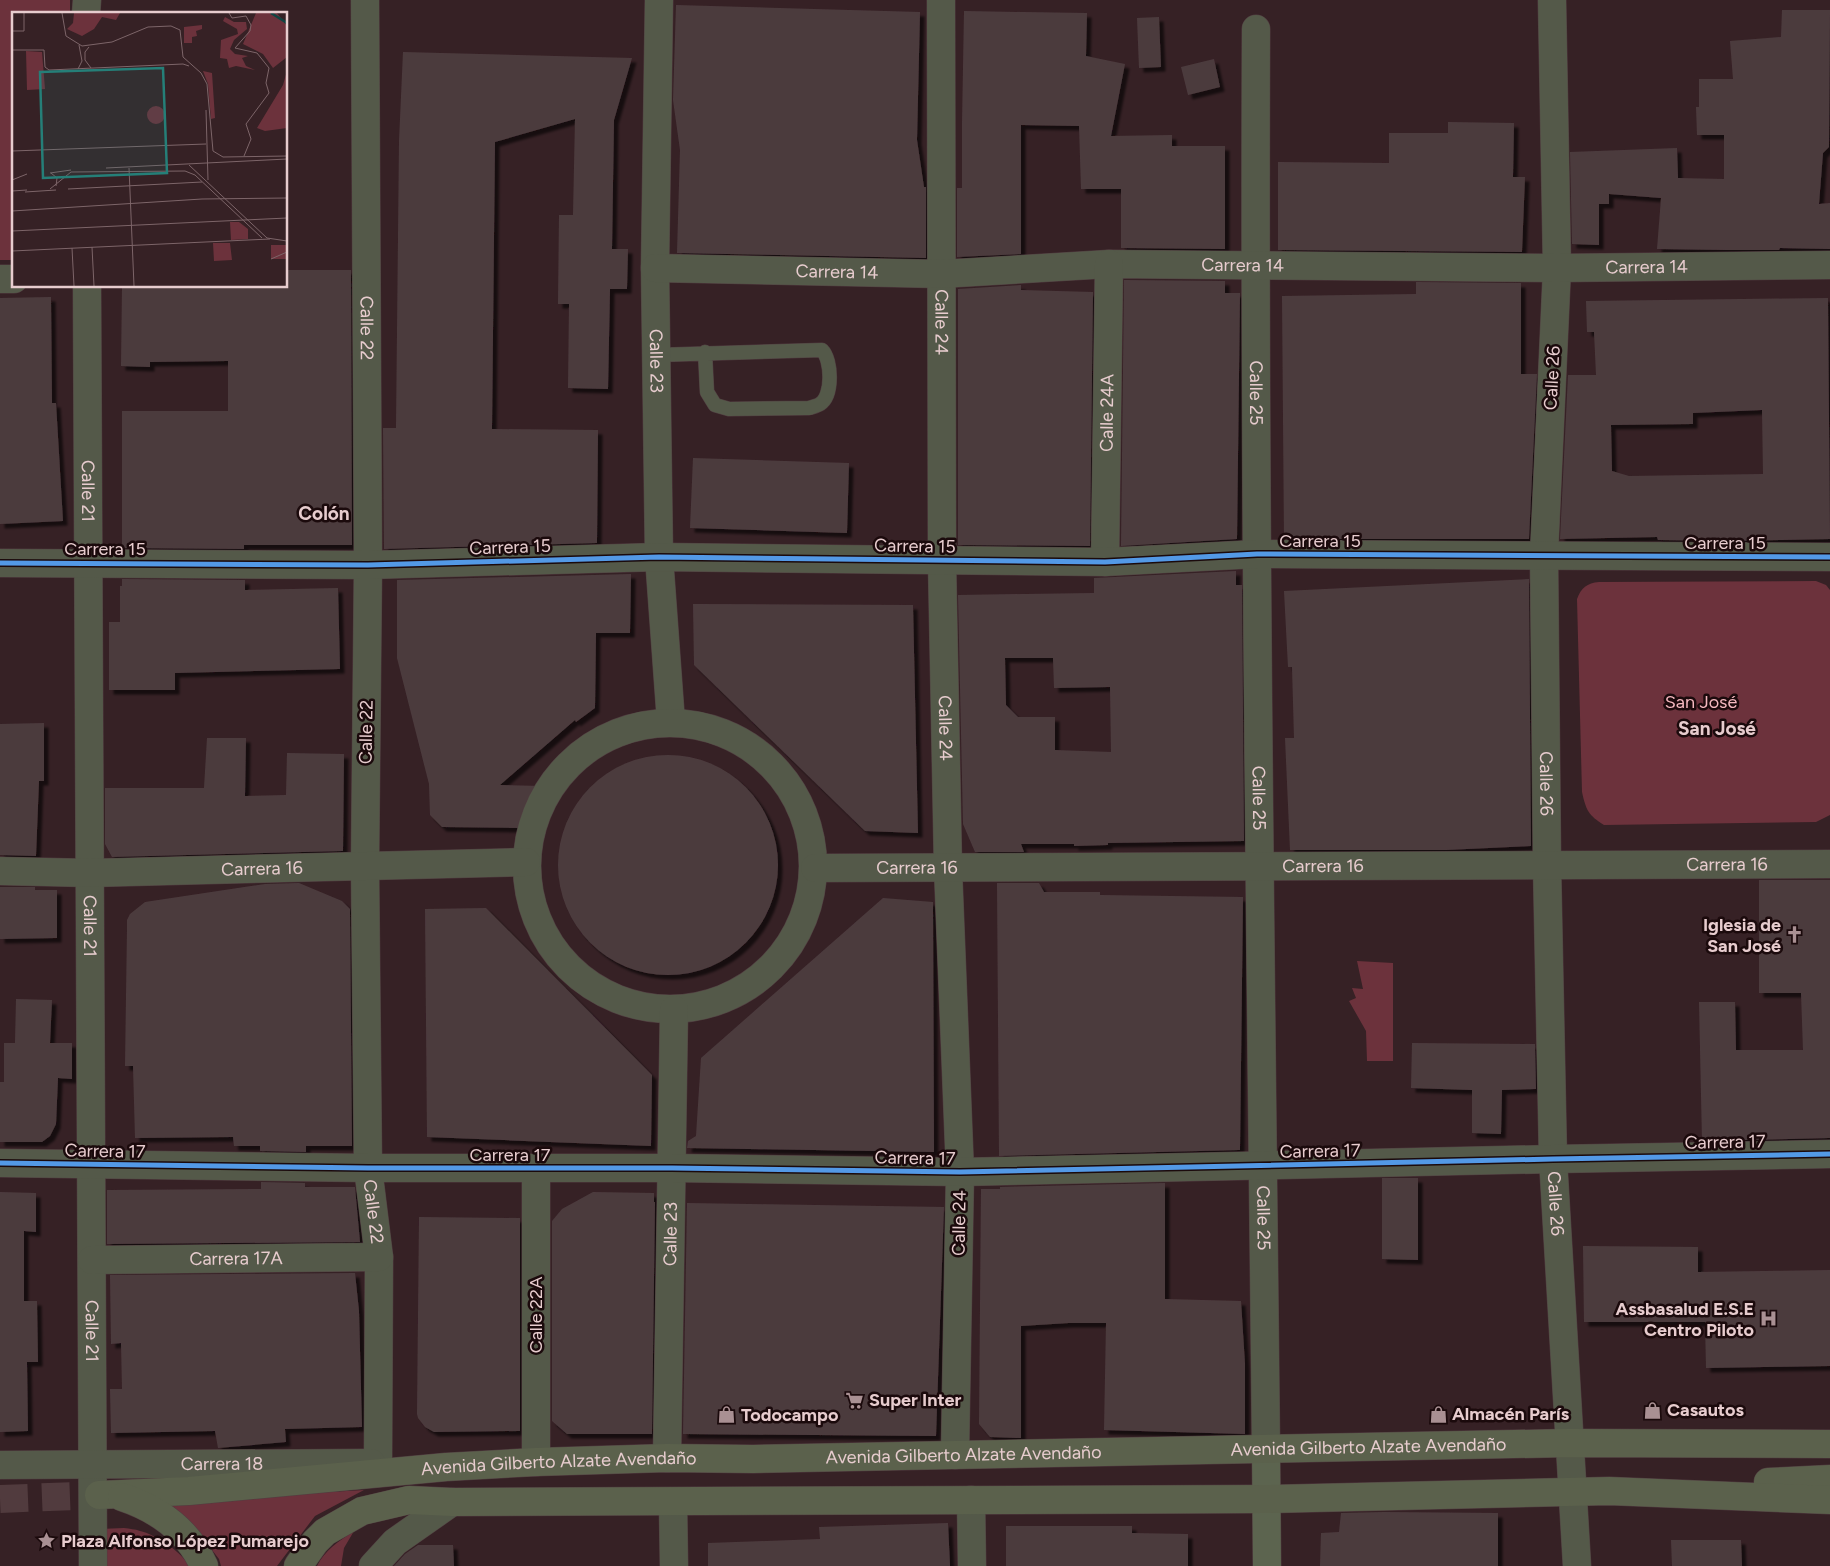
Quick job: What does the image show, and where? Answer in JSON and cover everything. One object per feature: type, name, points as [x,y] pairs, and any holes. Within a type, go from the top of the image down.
[{"type":"main road","name":"Avenida Gilberto Alzate Avendaño","points":[[204,1566],[184,1535],[161,1515],[134,1501],[102,1494],[189,1491],[446,1467],[667,1458],[752,1459],[955,1456],[1570,1443],[1830,1444]]},
{"type":"main road","name":"Calle 25","points":[[1266,1450],[1268,1499],[1267,1566]]},
{"type":"main road","points":[[1609,1490],[1830,1479]]},
{"type":"main road","name":"Avenida Gilberto Alzate Avendaño","points":[[298,1566],[315,1542],[325,1532],[362,1511],[410,1500],[452,1502],[673,1502],[1268,1499],[1609,1490],[1830,1500]]},
{"type":"street","name":"Calle 22","points":[[365,0],[368,565],[365,866],[368,1168],[379,1257],[378,1463]]},
{"type":"street","name":"Calle 23","points":[[659,0],[655,268],[659,557],[672,722]]},
{"type":"street","name":"Calle 24","points":[[941,0],[942,561],[948,868],[960,1172],[955,1456]]},
{"type":"street","name":"Calle 26","points":[[1552,0],[1557,268],[1544,555],[1547,865],[1553,1159],[1577,1566]]},
{"type":"street","name":"Calle 25","points":[[1256,29],[1255,264],[1259,866],[1266,1450]]},
{"type":"street","name":"Carrera 14","points":[[655,268],[942,274],[1109,264],[1557,268],[1830,265]]},
{"type":"street","name":"Calle 24A","points":[[1105,562],[1109,264]]},
{"type":"street","name":"Calle 21","points":[[87,288],[93,1566]]},
{"type":"street","name":"Carrera 15","points":[[0,563],[368,565],[659,557],[1105,562],[1258,554],[1830,557]]},
{"type":"street","points":[[672,722],[727,734],[774,766],[805,813],[815,868],[808,912],[788,950],[757,982],[718,1003],[674,1010],[628,1004],[586,983],[553,950],[532,908],[526,862],[532,826],[546,791],[570,762],[600,740],[634,727],[672,722]]},
{"type":"street","name":"Carrera 16","points":[[0,871],[90,873],[526,862]]},
{"type":"street","name":"Carrera 16","points":[[815,868],[1830,864]]},
{"type":"street","name":"Calle 23","points":[[667,1458],[674,1010]]},
{"type":"street","name":"Carrera 17","points":[[0,1164],[536,1169],[672,1168],[960,1172],[1830,1154]]},
{"type":"street","name":"Calle 22A","points":[[536,1169],[536,1462]]},
{"type":"street","name":"Carrera 17A","points":[[92,1260],[379,1257]]},
{"type":"street","name":"Carrera 18","points":[[0,1465],[378,1463],[446,1467]]},
{"type":"street","points":[[972,1500],[972,1566]]},
{"type":"street","points":[[373,1566],[395,1542],[452,1502]]},
{"type":"street","points":[[673,1502],[674,1566]]},
{"type":"lane","points":[[657,355],[705,352],[822,350],[826,354],[828,362],[829,393],[821,404],[809,408],[730,409],[715,405],[708,392],[705,352]]},
{"type":"green space","points":[[0,0],[70,0],[70,12],[12,12],[12,260],[0,260]]},
{"type":"green space","name":"San José","points":[[1816,581],[1826,585],[1830,590],[1830,815],[1816,822],[1604,825],[1594,818],[1586,808],[1582,792],[1577,599],[1580,592],[1588,585],[1599,582]]},
{"type":"green space","points":[[1357,961],[1393,963],[1393,1061],[1367,1061],[1366,1031],[1349,1001],[1356,998],[1352,988],[1363,989]]},
{"type":"green space","points":[[364,1490],[315,1516],[277,1566],[221,1566],[219,1559],[202,1537],[139,1503]]},
{"type":"green space","points":[[124,1528],[146,1533],[161,1540],[181,1555],[189,1566],[100,1566],[100,1529]]},
{"type":"green space","points":[[354,1531],[344,1548],[341,1566],[317,1566],[328,1551]]},
{"type":"building","points":[[676,5],[920,12],[917,140],[924,187],[926,187],[926,258],[677,253],[680,150],[673,100]]},
{"type":"building","points":[[1782,10],[1830,10],[1829,147],[1823,153],[1819,204],[1830,203],[1830,249],[1657,249],[1661,198],[1609,194],[1609,204],[1599,204],[1599,245],[1572,244],[1570,152],[1677,148],[1678,178],[1724,179],[1724,135],[1697,135],[1696,107],[1699,107],[1699,79],[1733,79],[1730,41],[1781,37]]},
{"type":"building","points":[[964,11],[1087,13],[1086,56],[1125,64],[1111,136],[1172,135],[1172,146],[1225,146],[1225,249],[1121,248],[1121,189],[1081,189],[1079,126],[1021,125],[1021,254],[957,257],[957,188],[962,188]]},
{"type":"building","points":[[1159,17],[1161,67],[1139,68],[1137,18]]},
{"type":"building","points":[[403,52],[632,58],[614,120],[612,249],[628,249],[627,289],[610,289],[608,389],[568,388],[569,304],[558,304],[559,215],[573,215],[575,119],[495,142],[492,429],[598,430],[597,543],[384,549],[383,428],[396,428],[399,141]]},
{"type":"building","points":[[1214,59],[1220,87],[1188,95],[1181,67]]},
{"type":"building","points":[[1448,122],[1514,123],[1513,177],[1525,177],[1522,252],[1278,250],[1278,162],[1389,163],[1389,133],[1448,133]]},
{"type":"building","points":[[288,270],[351,270],[352,545],[244,545],[244,549],[122,548],[122,411],[228,411],[228,361],[150,362],[150,367],[121,366],[122,288],[288,288]]},
{"type":"building","points":[[1124,280],[1225,281],[1225,293],[1240,293],[1237,539],[1121,546]]},
{"type":"building","points":[[1416,282],[1521,283],[1521,374],[1537,374],[1529,539],[1284,539],[1282,296],[1416,294]]},
{"type":"building","points":[[1021,285],[1021,290],[1093,292],[1090,546],[958,545],[958,289]]},
{"type":"building","points":[[51,297],[52,403],[56,403],[63,521],[0,524],[0,298]]},
{"type":"building","points":[[1828,298],[1830,539],[1733,541],[1658,540],[1657,537],[1560,539],[1568,375],[1596,375],[1594,332],[1587,332],[1586,301]],"holes":[[[1762,410],[1763,474],[1629,476],[1612,471],[1611,425],[1693,424],[1693,413]]]},
{"type":"building","points":[[693,458],[849,463],[847,533],[690,528]]},
{"type":"building","points":[[1236,571],[1236,585],[1242,585],[1244,841],[1108,843],[1108,845],[1074,846],[1074,844],[1021,844],[1024,852],[975,852],[963,824],[958,595],[1094,593],[1094,578]],"holes":[[[1005,658],[1053,658],[1054,688],[1110,687],[1111,752],[1055,750],[1055,717],[1018,717],[1006,705]]]},
{"type":"building","points":[[631,574],[630,633],[596,633],[595,708],[576,722],[575,720],[500,785],[541,786],[536,812],[521,828],[442,827],[430,815],[429,784],[397,658],[397,580]]},
{"type":"building","points":[[122,579],[245,580],[245,590],[338,588],[340,669],[175,673],[175,690],[109,690],[109,622],[120,622],[120,586],[122,586]]},
{"type":"building","points":[[1529,579],[1531,846],[1446,850],[1290,850],[1285,738],[1294,738],[1292,667],[1288,667],[1284,591]]},
{"type":"building","points":[[693,604],[913,605],[918,833],[865,831],[694,665]]},
{"type":"building","points":[[44,723],[44,781],[39,781],[36,856],[0,855],[0,724]]},
{"type":"building","points":[[207,738],[246,738],[245,796],[286,795],[287,753],[344,754],[343,851],[112,857],[105,844],[105,788],[204,788]]},
{"type":"building","points":[[657,755],[679,755],[710,763],[729,773],[746,787],[760,804],[770,823],[776,843],[778,865],[776,887],[770,907],[760,926],[746,943],[729,957],[700,971],[679,975],[657,975],[636,971],[616,962],[598,950],[583,935],[571,917],[562,897],[558,876],[558,854],[562,833],[571,813],[583,795],[598,780],[616,768],[636,759]]},
{"type":"building","points":[[1759,880],[1830,880],[1830,1138],[1702,1141],[1699,1002],[1735,1002],[1736,1050],[1803,1050],[1801,993],[1759,993]]},
{"type":"building","points":[[299,883],[342,901],[350,909],[352,1146],[306,1146],[306,1152],[260,1151],[260,1146],[234,1146],[233,1137],[135,1138],[133,1066],[125,1066],[127,920],[130,914],[145,902],[265,884]]},
{"type":"building","points":[[997,883],[1039,883],[1044,892],[1100,892],[1100,895],[1243,897],[1240,1150],[999,1156]]},
{"type":"building","points":[[0,887],[35,887],[35,890],[57,890],[57,938],[0,939]]},
{"type":"building","points":[[883,898],[933,902],[934,1152],[687,1148],[688,1141],[696,1136],[701,1058]]},
{"type":"building","points":[[486,908],[652,1075],[651,1146],[427,1137],[425,909]]},
{"type":"building","points":[[16,999],[52,1000],[50,1043],[72,1043],[72,1079],[58,1078],[56,1124],[50,1136],[42,1142],[0,1142],[0,1082],[4,1082],[4,1043],[15,1043]]},
{"type":"building","points":[[1412,1043],[1535,1044],[1536,1089],[1502,1090],[1501,1134],[1472,1133],[1472,1090],[1411,1088]]},
{"type":"building","points":[[1382,1178],[1418,1178],[1418,1260],[1382,1259]]},
{"type":"building","points":[[261,1182],[305,1183],[305,1187],[355,1187],[360,1242],[107,1244],[107,1190],[261,1189]]},
{"type":"building","points":[[1165,1183],[1165,1299],[1241,1301],[1245,1364],[1245,1434],[1104,1430],[1106,1323],[1069,1323],[1021,1326],[1021,1438],[990,1437],[979,1424],[981,1189]]},
{"type":"building","points":[[0,1192],[36,1193],[36,1232],[24,1231],[24,1301],[37,1301],[38,1362],[27,1362],[28,1431],[0,1432]]},
{"type":"building","points":[[593,1192],[654,1193],[652,1434],[567,1434],[552,1421],[552,1221],[562,1209]]},
{"type":"building","points":[[687,1203],[944,1207],[936,1436],[683,1434]]},
{"type":"building","points":[[419,1217],[520,1218],[520,1431],[434,1432],[425,1427],[418,1418]]},
{"type":"building","points":[[1583,1246],[1698,1247],[1698,1272],[1830,1270],[1830,1366],[1706,1368],[1705,1322],[1584,1322]]},
{"type":"building","points":[[355,1273],[359,1311],[362,1427],[285,1429],[286,1442],[218,1448],[215,1431],[111,1433],[110,1389],[122,1389],[121,1343],[111,1344],[110,1275]]},
{"type":"building","points":[[1341,1513],[1498,1513],[1498,1566],[1320,1566],[1321,1533],[1339,1532]]},
{"type":"building","points":[[948,1523],[950,1566],[708,1566],[708,1543],[820,1539],[819,1527]]},
{"type":"building","points":[[1006,1526],[1132,1526],[1132,1533],[1188,1534],[1188,1566],[1006,1566]]},
{"type":"building","points":[[1671,1540],[1741,1540],[1742,1566],[1672,1566]]},
{"type":"building","points":[[418,1545],[453,1545],[454,1566],[394,1566],[405,1554]]},
{"type":"tunnel","points":[[0,1499],[99,1495]]},
{"type":"cycle path","points":[[0,563],[368,565],[659,557],[1105,562],[1257,554],[1830,557]]},
{"type":"cycle path","points":[[0,1163],[368,1168],[672,1168],[960,1172],[1830,1154]]},
{"type":"place","name":"Iglesia de San José","points":[[1795,935]]},
{"type":"place","name":"Assbasalud E.S.E Centro Piloto","points":[[1768,1319]]},
{"type":"place","name":"Super Inter","points":[[855,1400]]},
{"type":"place","name":"Casautos","points":[[1653,1410]]},
{"type":"place","name":"Almacén París","points":[[1438,1414]]},
{"type":"place","name":"Todocampo","points":[[727,1415]]},
{"type":"place","name":"Plaza Alfonso López Pumarejo","points":[[47,1541]]},
{"type":"district","name":"Colón","points":[[324,513]]},
{"type":"district","name":"San José","points":[[1717,728]]}]
